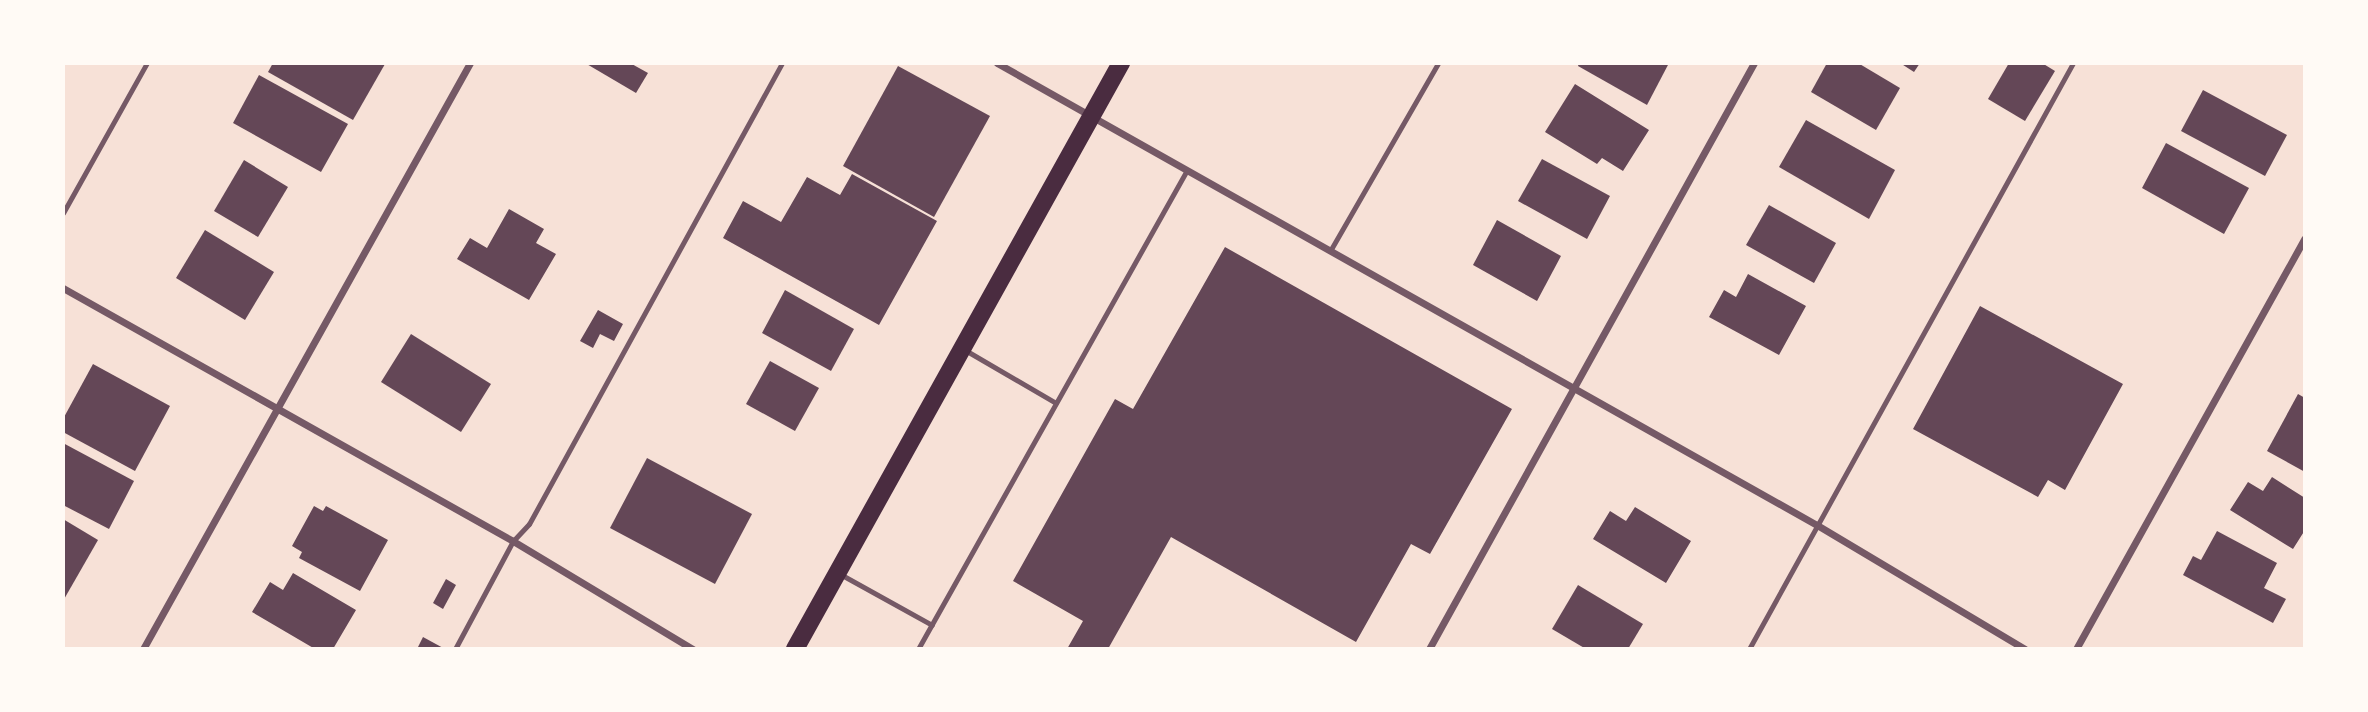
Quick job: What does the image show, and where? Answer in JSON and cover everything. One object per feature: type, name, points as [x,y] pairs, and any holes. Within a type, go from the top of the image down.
[{"type":"main road","points":[[795,649],[1121,63]]},
{"type":"street","points":[[143,649],[470,63]]},
{"type":"street","points":[[997,63],[1817,525],[2025,649]]},
{"type":"street","points":[[1429,649],[1572,386],[1755,63]]},
{"type":"street","points":[[2076,649],[2305,238]]},
{"type":"street","points":[[63,288],[513,541],[693,649]]},
{"type":"lane","points":[[63,212],[147,63]]},
{"type":"lane","points":[[455,649],[513,541],[529,524],[782,63]]},
{"type":"lane","points":[[1330,251],[1438,63]]},
{"type":"lane","points":[[1749,649],[2073,63]]},
{"type":"lane","points":[[918,649],[1187,170]]},
{"type":"lane","points":[[962,349],[1056,403]]},
{"type":"lane","points":[[837,573],[932,625]]},
{"type":"building","points":[[273,63],[385,64],[353,120],[268,72]]},
{"type":"building","points":[[585,63],[630,63],[648,73],[636,93]]},
{"type":"building","points":[[1579,63],[1669,63],[1647,105],[1578,66]]},
{"type":"building","points":[[1827,63],[1858,63],[1900,88],[1876,130],[1811,92]]},
{"type":"building","points":[[1900,63],[1920,63],[1914,72]]},
{"type":"building","points":[[2009,63],[2042,63],[2055,71],[2025,121],[1988,99]]},
{"type":"building","points":[[898,66],[990,116],[934,217],[843,166]]},
{"type":"building","points":[[259,75],[348,124],[321,172],[233,123]]},
{"type":"building","points":[[1575,84],[1649,130],[1623,171],[1602,158],[1597,164],[1545,132]]},
{"type":"building","points":[[2203,90],[2287,135],[2265,176],[2181,131]]},
{"type":"building","points":[[1806,120],[1895,170],[1869,219],[1779,167]]},
{"type":"building","points":[[2166,143],[2249,188],[2224,234],[2142,188]]},
{"type":"building","points":[[1542,159],[1610,196],[1587,239],[1518,201]]},
{"type":"building","points":[[244,160],[288,187],[258,237],[214,211]]},
{"type":"building","points":[[852,174],[937,221],[879,325],[723,238],[743,201],[781,222],[807,177],[840,195]]},
{"type":"building","points":[[1769,205],[1836,243],[1814,283],[1746,245]]},
{"type":"building","points":[[509,209],[544,229],[536,243],[556,254],[529,300],[457,259],[470,238],[487,248]]},
{"type":"building","points":[[1497,220],[1561,256],[1537,301],[1473,265]]},
{"type":"building","points":[[205,230],[274,272],[245,320],[176,278]]},
{"type":"building","points":[[1225,247],[1512,409],[1430,554],[1411,544],[1356,642],[1171,537],[1108,649],[1067,649],[1083,621],[1013,581],[1115,399],[1133,409]]},
{"type":"building","points":[[1748,274],[1806,306],[1779,355],[1709,317],[1724,290],[1736,297]]},
{"type":"building","points":[[785,290],[854,329],[831,371],[762,333]]},
{"type":"building","points":[[1980,306],[2123,384],[2065,490],[2048,480],[2038,497],[1913,429]]},
{"type":"building","points":[[598,310],[623,324],[614,341],[600,334],[593,348],[580,341]]},
{"type":"building","points":[[411,334],[491,384],[461,432],[381,382]]},
{"type":"building","points":[[770,361],[819,388],[795,431],[746,404]]},
{"type":"building","points":[[93,364],[170,406],[135,471],[63,432],[63,419]]},
{"type":"building","points":[[2298,394],[2305,398],[2305,472],[2267,451]]},
{"type":"building","points":[[63,443],[134,481],[109,529],[63,505]]},
{"type":"building","points":[[647,458],[752,514],[715,584],[610,528]]},
{"type":"building","points":[[2272,477],[2305,498],[2305,530],[2293,549],[2230,510],[2248,482],[2263,491]]},
{"type":"building","points":[[314,506],[323,511],[326,506],[388,540],[360,591],[299,558],[302,552],[292,546]]},
{"type":"building","points":[[1635,507],[1691,541],[1666,583],[1593,539],[1610,511],[1626,521]]},
{"type":"building","points":[[63,519],[98,540],[63,601]]},
{"type":"building","points":[[2217,531],[2277,563],[2264,588],[2286,599],[2273,623],[2183,575],[2193,556],[2201,560]]},
{"type":"building","points":[[293,573],[356,610],[333,649],[315,649],[252,612],[270,582],[283,590]]},
{"type":"building","points":[[446,579],[456,585],[443,609],[433,603]]},
{"type":"building","points":[[1578,585],[1643,624],[1628,649],[1586,649],[1552,629]]},
{"type":"building","points":[[423,637],[445,649],[417,649]]}]
